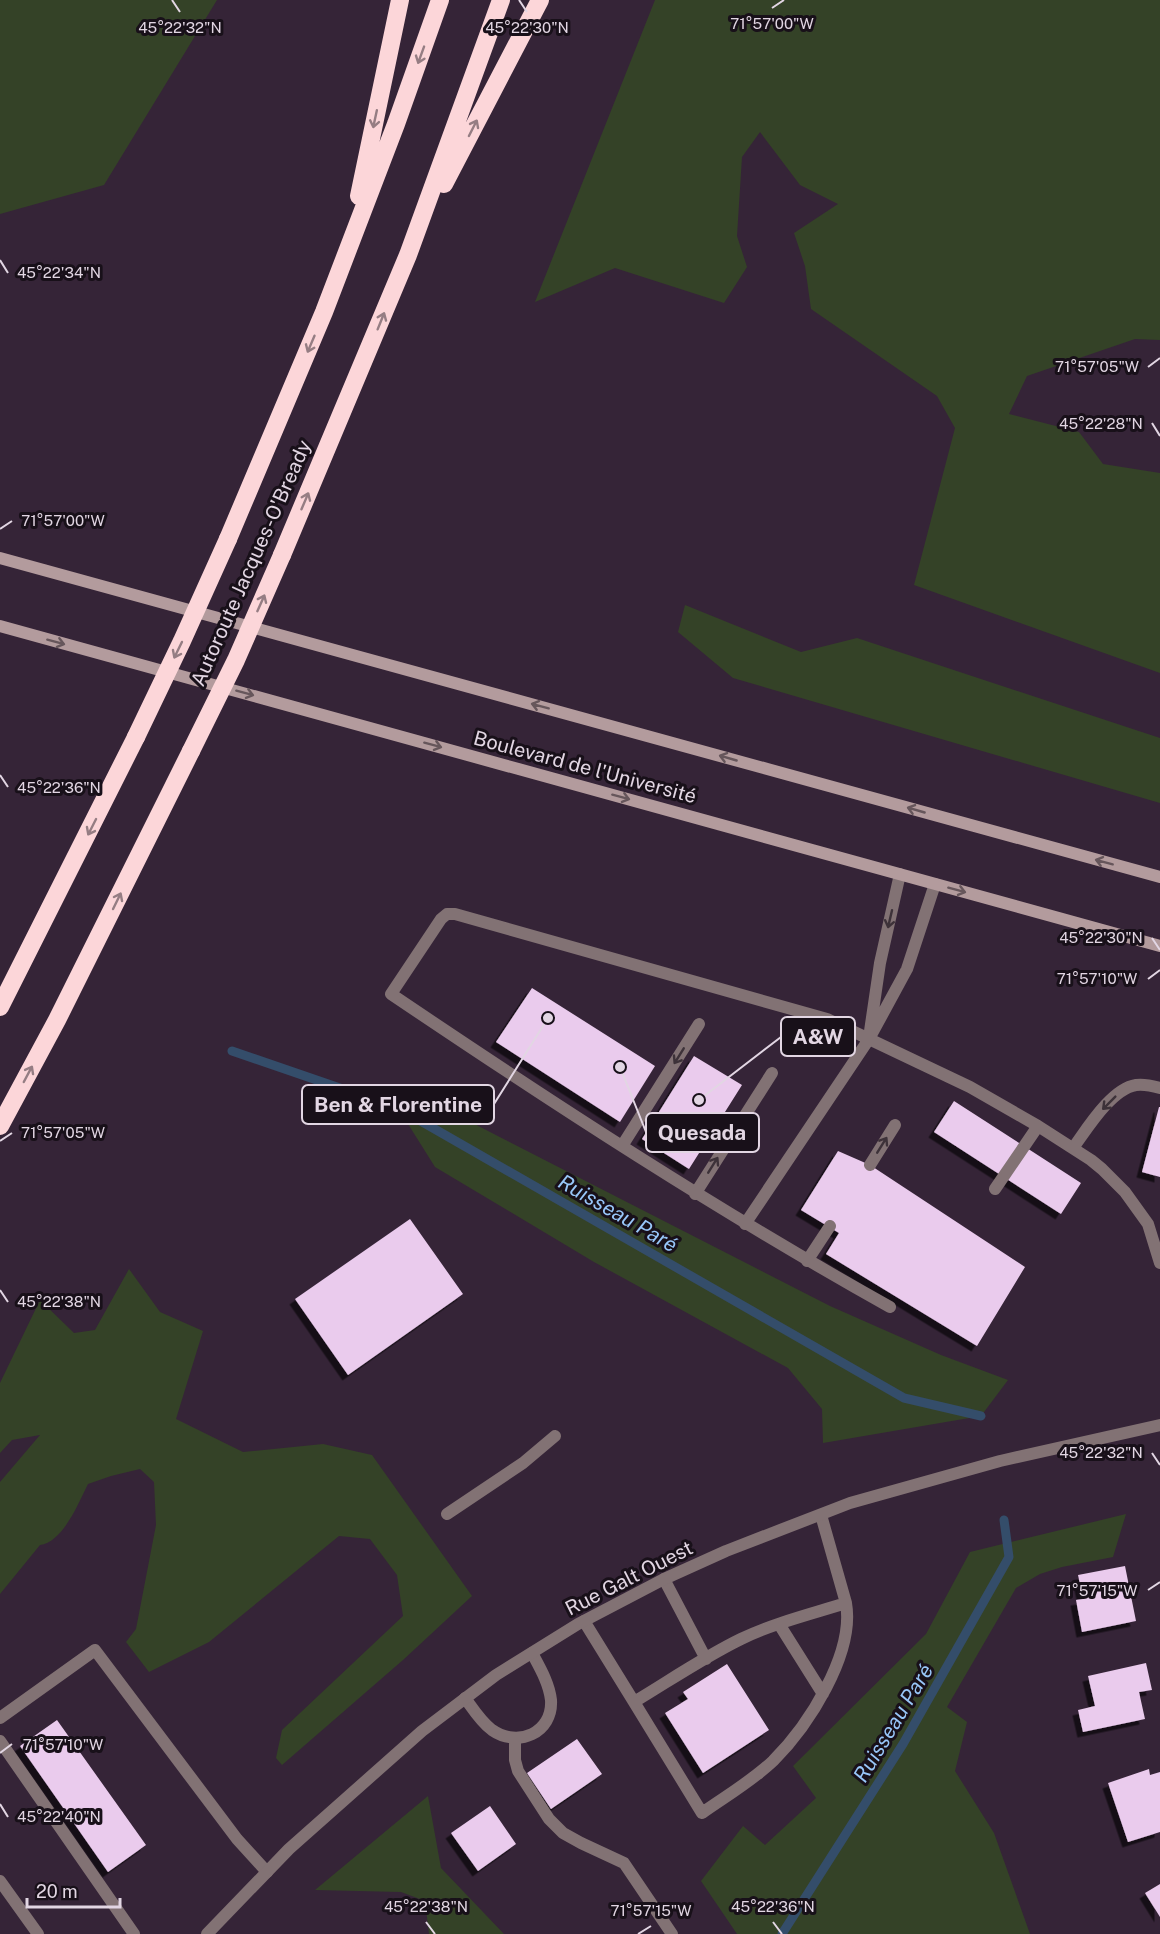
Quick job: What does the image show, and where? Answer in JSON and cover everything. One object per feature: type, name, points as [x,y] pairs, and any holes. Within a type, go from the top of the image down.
[{"type":"highway","points":[[348,250],[400,0]]},
{"type":"highway","name":"Autoroute Jacques-O'Bready","points":[[0,1007],[136,737],[228,539],[293,388],[348,250],[440,0]]},
{"type":"highway","name":"Autoroute Jacques-O'Bready","points":[[0,1126],[57,1020],[236,660],[408,255],[501,0]]},
{"type":"highway","points":[[408,255],[540,0]]},
{"type":"main road","points":[[0,558],[1160,877]]},
{"type":"main road","name":"Boulevard de l'Université","points":[[0,626],[1160,946]]},
{"type":"street","points":[[869,1039],[880,963],[900,874]]},
{"type":"street","points":[[745,1224],[869,1039],[907,969],[935,884]]},
{"type":"street","points":[[890,1307],[807,1261],[695,1194],[391,993],[444,915],[451,913],[795,1009],[840,1024],[970,1087],[1038,1126],[1102,1169],[1148,1224],[1160,1263]]},
{"type":"street","points":[[622,1146],[699,1024]]},
{"type":"street","points":[[695,1194],[772,1073]]},
{"type":"street","points":[[1073,1148],[1101,1111],[1117,1095],[1135,1085],[1160,1088]]},
{"type":"street","points":[[870,1165],[895,1125]]},
{"type":"street","points":[[995,1189],[1038,1126]]},
{"type":"street","points":[[807,1261],[830,1226]]},
{"type":"street","name":"Rue Galt Ouest","points":[[207,1934],[289,1849],[413,1738],[496,1675],[584,1621],[664,1579],[726,1551],[850,1503],[1000,1461],[1160,1425]]},
{"type":"street","points":[[447,1514],[523,1462],[555,1436]]},
{"type":"street","points":[[584,1621],[702,1813],[773,1761],[813,1710],[841,1655],[848,1617],[846,1603],[821,1515]]},
{"type":"street","points":[[664,1579],[706,1659]]},
{"type":"street","points":[[634,1702],[744,1638],[779,1624],[846,1603]]},
{"type":"street","points":[[779,1624],[823,1694]]},
{"type":"street","points":[[0,1718],[95,1650],[237,1839],[267,1872]]},
{"type":"street","points":[[465,1698],[493,1731],[514,1738],[526,1738],[537,1732],[549,1716],[551,1702],[549,1688],[532,1653]]},
{"type":"street","points":[[514,1738],[518,1772],[549,1819],[563,1833],[624,1863],[672,1934]]},
{"type":"street","points":[[0,1741],[134,1934]]},
{"type":"street","points":[[0,1881],[38,1934]]},
{"type":"green space","points":[[0,0],[217,0],[104,185],[0,214]]},
{"type":"green space","points":[[655,0],[1160,0],[1160,340],[1135,339],[1027,376],[1009,414],[1079,432],[1103,464],[1160,473],[1160,673],[914,585],[955,428],[937,396],[811,309],[805,266],[794,233],[838,204],[800,185],[760,132],[742,157],[737,236],[747,267],[724,303],[615,268],[535,302]]},
{"type":"green space","points":[[685,605],[801,652],[857,638],[1160,738],[1160,803],[733,678],[678,632]]},
{"type":"green space","points":[[410,1091],[830,1306],[941,1355],[1008,1380],[981,1416],[823,1443],[822,1409],[788,1368],[594,1262],[435,1167],[398,1108]]},
{"type":"green space","points":[[129,1269],[160,1312],[203,1331],[176,1419],[243,1452],[323,1444],[372,1455],[472,1596],[403,1660],[282,1765],[276,1758],[282,1730],[403,1616],[397,1575],[370,1539],[339,1536],[209,1642],[149,1672],[126,1642],[136,1629],[156,1525],[154,1482],[140,1469],[88,1484],[63,1530],[56,1537],[40,1545],[0,1594],[0,1482],[40,1435],[12,1440],[0,1453],[0,1383],[40,1300],[74,1333],[95,1330]]},
{"type":"green space","points":[[1126,1514],[1113,1557],[1062,1567],[1040,1574],[1016,1588],[947,1707],[967,1722],[955,1771],[994,1833],[1030,1934],[737,1934],[701,1881],[743,1826],[765,1845],[816,1798],[793,1766],[926,1634],[970,1552]]},
{"type":"green space","points":[[428,1796],[441,1868],[504,1934],[429,1934],[425,1901],[401,1892],[315,1890]]},
{"type":"building","points":[[532,988],[655,1066],[620,1122],[496,1042]]},
{"type":"building","points":[[694,1056],[742,1085],[689,1169],[642,1139]]},
{"type":"building","points":[[954,1101],[1081,1183],[1061,1214],[934,1132]]},
{"type":"building","points":[[1160,1107],[1160,1177],[1142,1172]]},
{"type":"building","points":[[838,1151],[870,1165],[1025,1267],[977,1346],[826,1254],[839,1233],[801,1210]]},
{"type":"building","points":[[410,1219],[463,1294],[348,1375],[295,1299]]},
{"type":"building","points":[[1125,1566],[1136,1621],[1082,1632],[1076,1600],[1083,1599],[1078,1575]]},
{"type":"building","points":[[1146,1663],[1152,1690],[1139,1692],[1145,1719],[1083,1732],[1078,1710],[1095,1706],[1088,1676]]},
{"type":"building","points":[[727,1664],[769,1730],[703,1773],[665,1713],[688,1699],[683,1692]]},
{"type":"building","points":[[57,1720],[146,1845],[108,1872],[20,1746]]},
{"type":"building","points":[[577,1739],[602,1774],[551,1809],[527,1773]]},
{"type":"building","points":[[1149,1769],[1150,1775],[1160,1772],[1160,1832],[1128,1842],[1108,1783]]},
{"type":"building","points":[[490,1806],[516,1844],[478,1871],[451,1833]]},
{"type":"building","points":[[1160,1884],[1160,1917],[1145,1893]]},
{"type":"waterway","name":"Ruisseau Paré","points":[[232,1051],[398,1108],[904,1398],[981,1416]]},
{"type":"waterway","name":"Ruisseau Paré","points":[[782,1934],[903,1744],[1009,1557],[1004,1520]]},
{"type":"place","name":"Ben & Florentine","points":[[548,1018]]},
{"type":"place","name":"Quesada","points":[[620,1067]]},
{"type":"place","name":"A&W","points":[[699,1100]]}]
